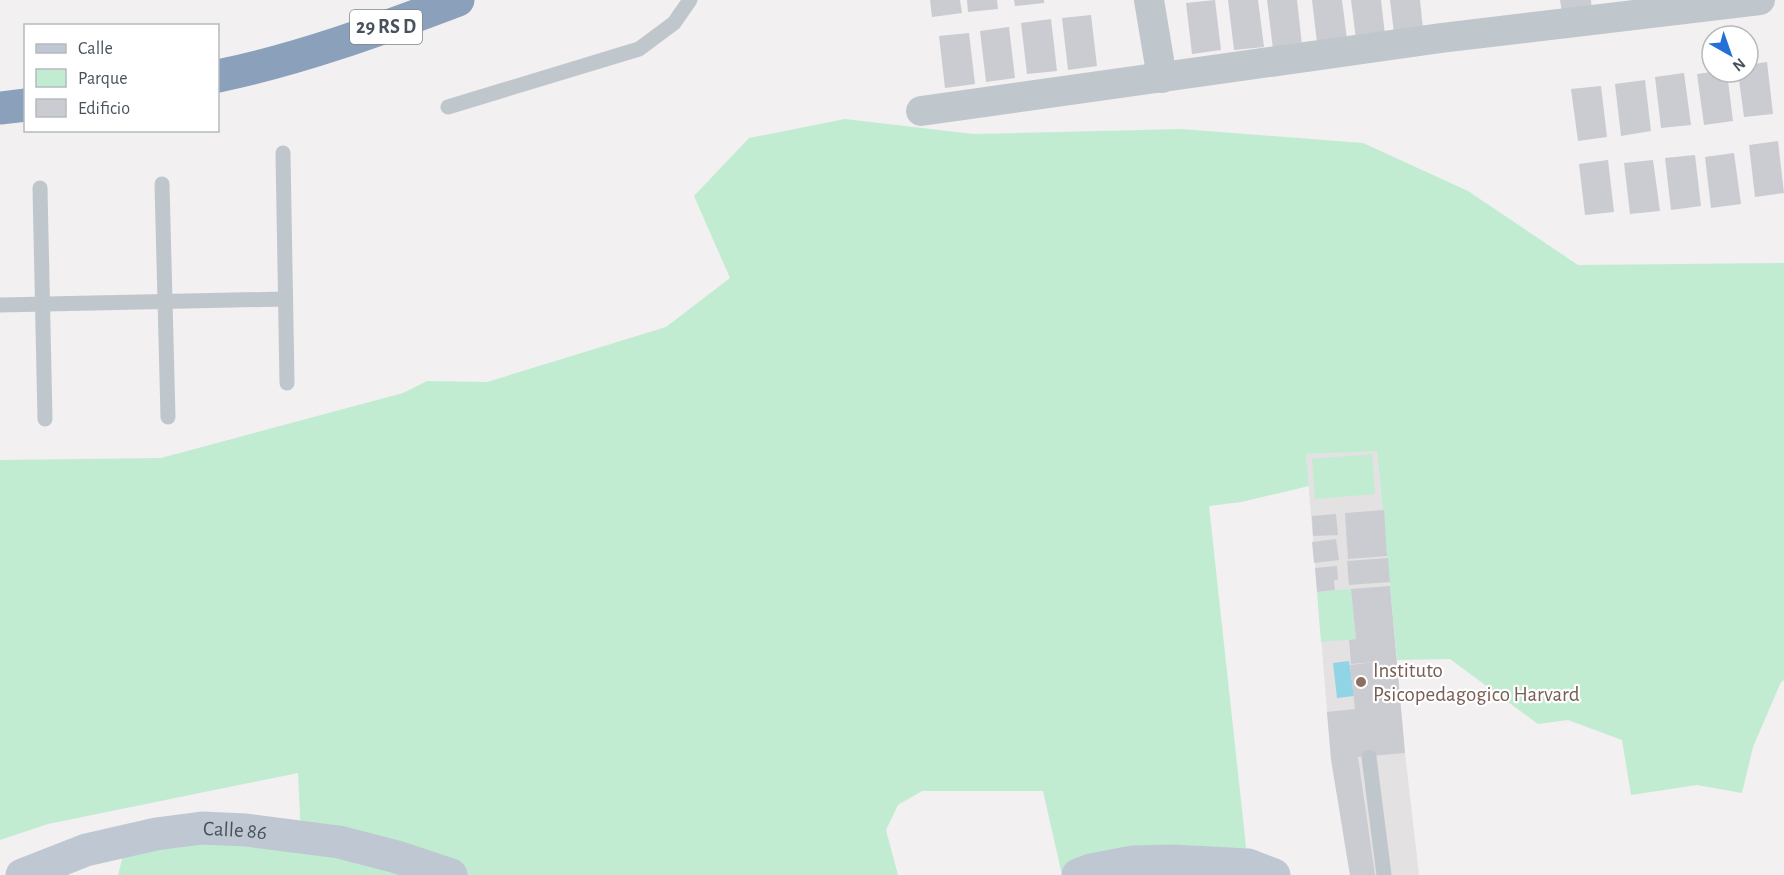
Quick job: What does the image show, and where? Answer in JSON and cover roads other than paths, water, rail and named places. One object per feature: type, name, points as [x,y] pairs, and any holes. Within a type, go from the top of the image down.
[{"type":"highway","name":"29 RS D","points":[[219,76],[313,52],[458,0]]},
{"type":"highway","points":[[0,108],[24,105]]},
{"type":"main road","name":"Calle 86","points":[[22,875],[86,850],[156,834],[202,828],[246,830],[339,843],[397,857],[451,875]]},
{"type":"main road","points":[[1078,875],[1091,870],[1133,862],[1173,861],[1248,866],[1274,875]]},
{"type":"street","points":[[1149,0],[1162,78]]},
{"type":"street","points":[[921,111],[1441,38],[1760,0]]},
{"type":"lane","points":[[448,107],[639,49],[674,23],[690,0]]},
{"type":"lane","points":[[283,153],[287,383]]},
{"type":"lane","points":[[162,184],[168,417]]},
{"type":"lane","points":[[40,188],[45,419]]},
{"type":"lane","points":[[0,305],[285,299]]},
{"type":"lane","points":[[1369,758],[1384,875]]},
{"type":"water","points":[[1349,661],[1354,696],[1337,698],[1333,663]]},
{"type":"place","name":"Instituto Psicopedagogico Harvard","points":[[1361,682]]}]
